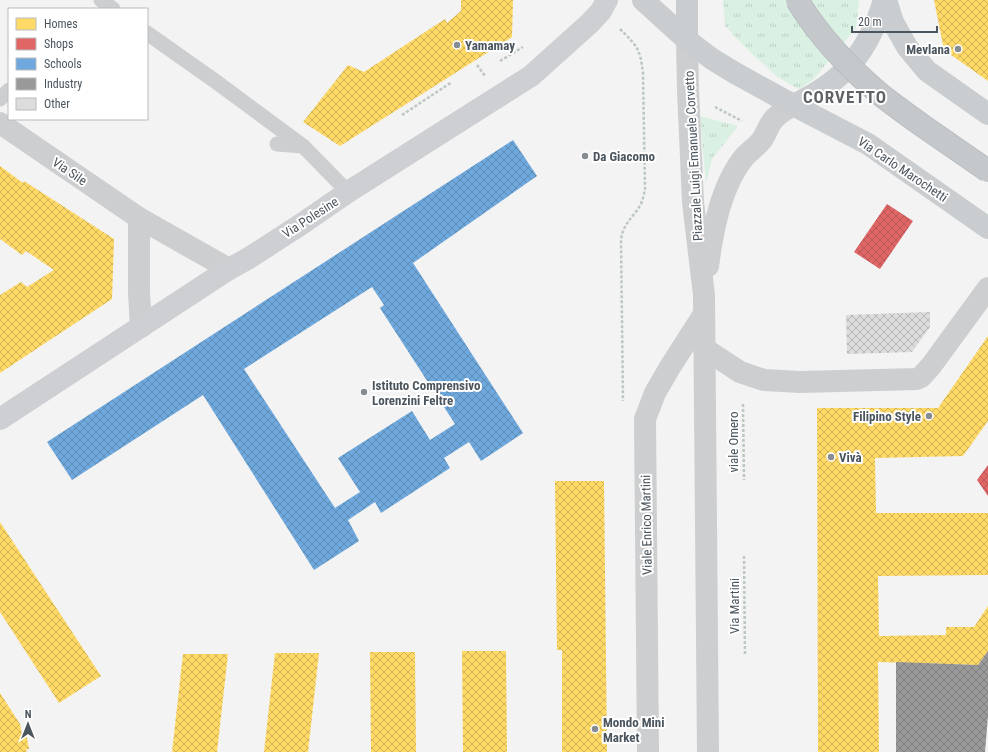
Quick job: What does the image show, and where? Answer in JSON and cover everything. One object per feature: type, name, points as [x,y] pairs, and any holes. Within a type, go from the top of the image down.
[{"type":"highway","points":[[797,0],[818,31],[837,53],[876,90],[905,113],[988,171]]},
{"type":"main road","name":"Via Polesine","points":[[0,419],[229,269],[249,258],[303,223],[348,192],[531,76],[601,12],[607,0]]},
{"type":"main road","name":"Piazzale Luigi Emanuele Corvetto","points":[[643,0],[687,40],[712,59],[793,105],[810,97],[827,86],[844,72],[859,55],[879,18],[885,0]]},
{"type":"main road","name":"Piazzale Luigi Emanuele Corvetto","points":[[687,0],[687,40]]},
{"type":"main road","points":[[885,0],[893,22],[907,47],[927,71],[988,114]]},
{"type":"main road","name":"Via Carlo Marochetti","points":[[793,105],[868,144],[988,228]]},
{"type":"street","name":"Piazzale Luigi Emanuele Corvetto","points":[[687,40],[693,202],[704,304]]},
{"type":"street","name":"Piazzale Luigi Emanuele Corvetto","points":[[704,304],[710,246],[723,195],[734,172],[745,156],[762,140],[773,120],[793,105]]},
{"type":"street","name":"Via Sile","points":[[0,123],[140,218],[229,269]]},
{"type":"street","points":[[140,218],[139,293],[141,326]]},
{"type":"street","points":[[705,349],[740,372],[764,380],[800,382],[919,378],[931,366],[988,288]]},
{"type":"street","points":[[704,304],[708,752]]},
{"type":"street","name":"Viale Enrico Martini","points":[[648,752],[645,419],[655,393],[704,304]]},
{"type":"lane","points":[[101,0],[113,8]]},
{"type":"lane","points":[[148,34],[303,146],[348,192]]},
{"type":"lane","points":[[0,99],[8,91]]},
{"type":"lane","points":[[277,144],[303,146]]},
{"type":"path","points":[[618,28],[634,43],[641,57],[643,73],[645,189],[643,199],[624,227],[621,239],[623,408]]},
{"type":"path","points":[[500,61],[526,44]]},
{"type":"path","points":[[402,115],[452,82]]},
{"type":"path","points":[[714,106],[748,124]]},
{"type":"path","name":"viale Omero","points":[[743,404],[744,480]]},
{"type":"path","name":"Via Martini","points":[[744,556],[745,656]]},
{"type":"green space","points":[[723,0],[859,0],[856,28],[813,80],[799,89],[777,77],[725,26]]},
{"type":"green space","points":[[700,116],[738,126],[712,159],[706,184]]},
{"type":"building: Homes","points":[[461,0],[513,0],[512,37],[340,146],[303,122],[348,65],[364,72],[445,19],[447,23],[461,11]]},
{"type":"building: Homes","points":[[934,0],[988,0],[988,81],[944,50]]},
{"type":"building: Homes","points":[[0,166],[23,183],[24,181],[114,239],[112,299],[0,373],[0,295],[21,282],[27,287],[54,270],[26,251],[22,255],[0,239]]},
{"type":"building: Homes","points":[[988,336],[988,421],[963,456],[875,458],[876,513],[988,513],[988,575],[878,576],[879,636],[946,635],[946,627],[974,627],[988,606],[988,651],[978,665],[878,662],[879,752],[818,752],[817,408],[938,408]]},
{"type":"building: Homes","points":[[555,481],[604,481],[607,752],[562,752],[562,650],[557,650]]},
{"type":"building: Homes","points":[[0,522],[101,676],[59,703],[0,612]]},
{"type":"building: Homes","points":[[462,651],[506,651],[507,752],[463,752]]},
{"type":"building: Homes","points":[[370,652],[415,652],[416,752],[371,752]]},
{"type":"building: Homes","points":[[275,653],[319,653],[308,752],[264,752]]},
{"type":"building: Homes","points":[[183,654],[228,654],[217,752],[172,752]]},
{"type":"building: Homes","points":[[0,693],[20,724],[22,734],[26,733],[29,749],[26,749],[27,752],[0,752]]},
{"type":"building: Shops","points":[[887,204],[913,221],[880,269],[854,252]]},
{"type":"building: Shops","points":[[988,465],[988,496],[977,480]]},
{"type":"building: Schools","points":[[513,140],[537,176],[413,263],[523,433],[481,461],[469,442],[444,458],[450,468],[381,513],[375,502],[348,520],[359,541],[314,570],[203,395],[72,480],[47,442]],"holes":[[[372,287],[384,305],[380,308],[455,424],[430,440],[412,411],[338,458],[360,492],[335,508],[244,369]]]},
{"type":"building: Industry","points":[[988,651],[988,716],[985,752],[896,752],[896,662],[978,665]]},
{"type":"building: Other","points":[[930,312],[930,327],[912,352],[847,354],[846,315]]},
{"type":"place","name":"Yamamay","points":[[457,45]]},
{"type":"place","name":"Mevlana","points":[[958,49]]},
{"type":"place","name":"Da Giacomo","points":[[585,156]]},
{"type":"place","name":"Istituto Comprensivo Lorenzini Feltre","points":[[364,392]]},
{"type":"place","name":"Filipino Style","points":[[929,416]]},
{"type":"place","name":"Vivà","points":[[831,457]]},
{"type":"place","name":"Mondo Mini Market","points":[[595,729]]},
{"type":"district","name":"CORVETTO","points":[[845,97]]}]
